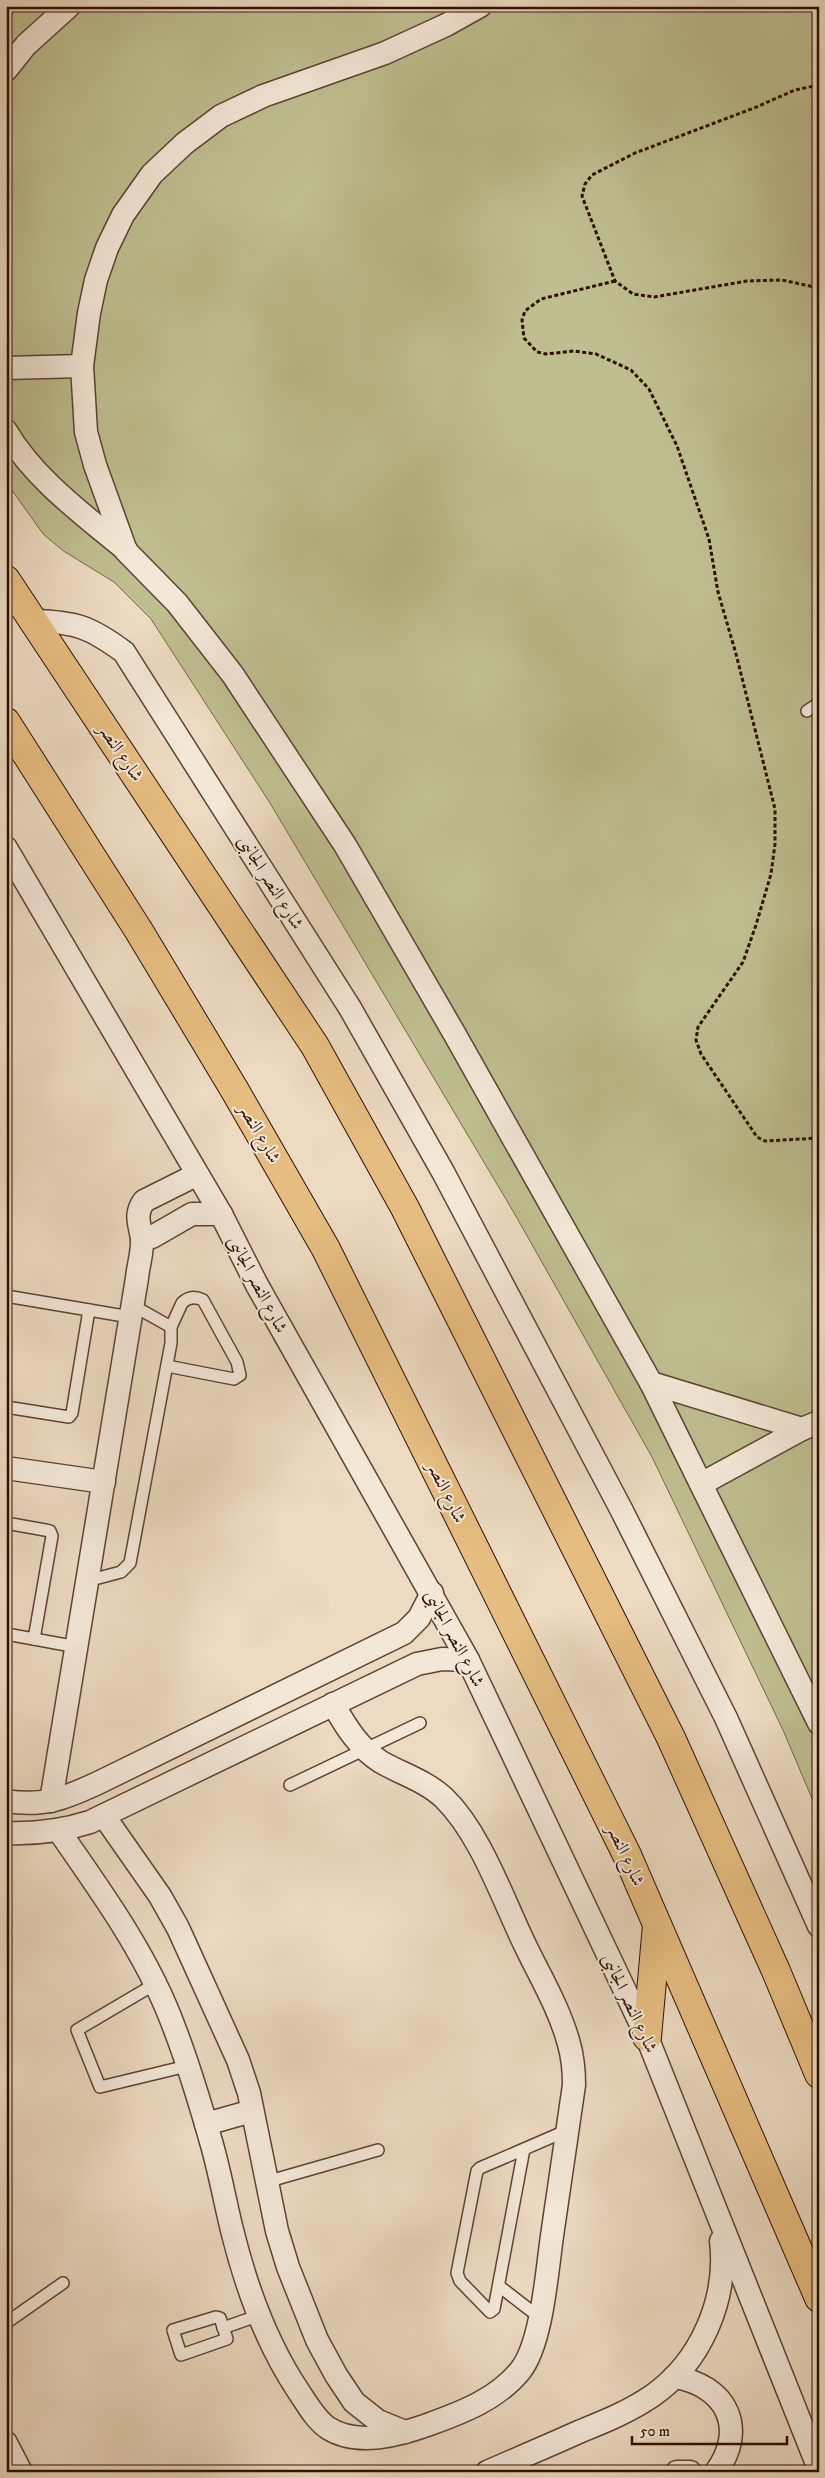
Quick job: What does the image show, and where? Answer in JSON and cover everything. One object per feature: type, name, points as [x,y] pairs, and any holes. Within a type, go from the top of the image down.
[{"type":"main road","name":"شارع النصر","points":[[6,580],[315,1046],[404,1208],[671,1738],[776,1971],[819,2074]]},
{"type":"main road","name":"شارع النصر","points":[[6,722],[139,931],[234,1089],[326,1248],[627,1855],[819,2298]]},
{"type":"main road","points":[[647,2036],[657,1923]]},
{"type":"street","points":[[6,70],[26,45],[69,6]]},
{"type":"street","points":[[126,550],[95,466],[86,432],[82,366],[89,313],[107,248],[122,215],[152,174],[185,144],[221,116],[263,96],[385,53],[446,25],[480,6]]},
{"type":"street","points":[[6,368],[82,366]]},
{"type":"street","points":[[6,431],[28,460],[49,483],[126,550],[177,603],[233,674],[344,845],[459,1041],[651,1384],[819,1723]]},
{"type":"street","name":"شارع النصر الجانبى","points":[[34,621],[67,622],[97,633],[124,652],[350,1008],[443,1172],[621,1509],[726,1718],[819,1926]]},
{"type":"street","name":"شارع النصر الجانبى","points":[[6,848],[196,1175],[221,1214],[257,1285],[468,1660],[647,2036],[719,2222],[819,2469]]},
{"type":"street","points":[[51,1801],[142,1239],[137,1221],[139,1208],[144,1201],[196,1175]]},
{"type":"street","points":[[142,1239],[152,1237],[192,1214],[221,1214]]},
{"type":"street","points":[[651,1384],[810,1426]]},
{"type":"street","points":[[701,1484],[810,1426]]},
{"type":"street","points":[[6,1468],[104,1482]]},
{"type":"street","points":[[6,1801],[40,1804],[62,1800],[404,1633],[419,1618],[432,1593]]},
{"type":"street","points":[[6,1833],[38,1834],[59,1831],[104,1816],[417,1664],[442,1659],[468,1660]]},
{"type":"street","points":[[340,1664],[355,1694]]},
{"type":"street","points":[[59,1831],[125,1929],[155,1984],[174,2026],[206,2124],[232,2232],[249,2289],[288,2375],[311,2411],[328,2428],[363,2438],[405,2432],[428,2425],[484,2402],[506,2385],[522,2369],[532,2349],[539,2317],[568,2130],[574,2085],[574,2063],[569,2042],[471,1831],[442,1796],[423,1783],[382,1762],[365,1749],[350,1733],[333,1704]]},
{"type":"street","points":[[104,1816],[160,1896],[178,1928],[238,2060],[252,2111],[266,2182],[285,2258],[317,2340],[336,2375],[354,2402],[378,2421],[405,2432]]},
{"type":"street","points":[[206,2124],[252,2111]]},
{"type":"street","points":[[487,2472],[630,2410],[654,2395],[674,2377],[695,2351],[711,2321],[720,2289],[723,2256],[719,2222]]},
{"type":"street","points":[[674,2377],[693,2380],[710,2389],[722,2403],[730,2421],[731,2440],[726,2458],[716,2472]]},
{"type":"street","points":[[328,2428],[340,2428],[349,2424],[355,2414],[354,2402]]},
{"type":"street","points":[[6,2443],[21,2472]]},
{"type":"street","points":[[677,2472],[690,2472]]},
{"type":"lane","points":[[807,711],[819,703]]},
{"type":"lane","points":[[6,1296],[89,1310],[131,1311],[171,1328]]},
{"type":"lane","points":[[87,1582],[121,1572],[130,1563],[167,1366],[171,1328],[182,1303],[198,1297],[203,1300],[237,1362],[241,1370],[240,1375],[234,1379],[167,1366]]},
{"type":"lane","points":[[6,1407],[69,1417],[72,1413],[89,1310]]},
{"type":"lane","points":[[6,1523],[50,1531],[52,1536],[34,1639]]},
{"type":"lane","points":[[6,1634],[77,1647]]},
{"type":"lane","points":[[290,1785],[420,1722]]},
{"type":"lane","points":[[155,1984],[77,2030],[100,2087],[187,2066]]},
{"type":"lane","points":[[524,2149],[499,2286],[494,2309],[490,2312],[460,2281],[457,2273],[477,2171],[524,2149],[568,2130]]},
{"type":"lane","points":[[266,2182],[378,2150]]},
{"type":"lane","points":[[6,2322],[63,2283]]},
{"type":"lane","points":[[499,2286],[539,2317]]},
{"type":"lane","points":[[223,2328],[260,2315]]},
{"type":"lane","points":[[216,2317],[220,2318],[223,2328],[227,2339],[180,2355],[173,2330],[216,2317]]},
{"type":"path","points":[[819,85],[796,90],[754,108],[634,153],[592,175],[585,184],[582,196],[615,281],[633,294],[654,297],[747,281],[782,280],[819,288]]},
{"type":"path","points":[[615,281],[541,299],[525,311],[521,329],[524,338],[537,352],[546,354],[574,351],[596,354],[631,370],[648,390],[677,446],[710,538],[718,592],[736,654],[775,809],[775,844],[771,874],[750,943],[743,962],[730,983],[698,1026],[696,1040],[701,1054],[757,1137],[765,1141],[819,1138]]},
{"type":"green space","points":[[20,6],[819,6],[819,1815],[783,1730],[652,1457],[513,1211],[270,803],[151,619],[114,582],[65,552],[44,535],[6,482],[6,20]]}]
